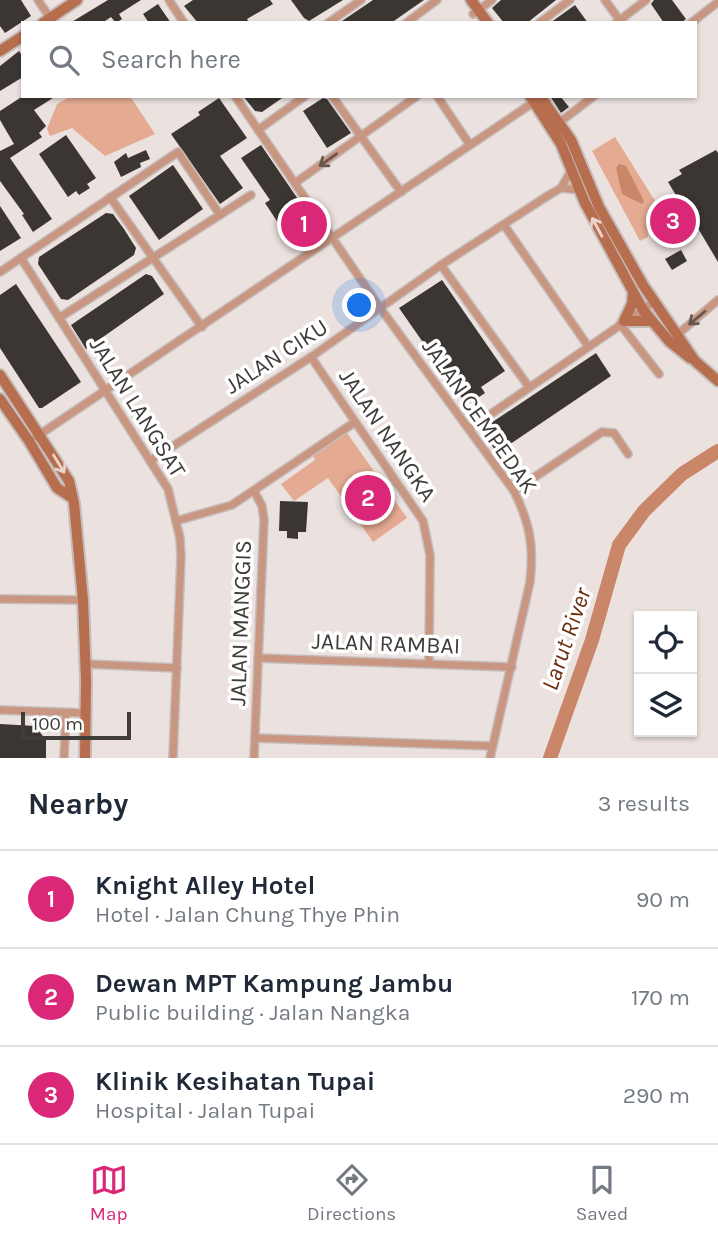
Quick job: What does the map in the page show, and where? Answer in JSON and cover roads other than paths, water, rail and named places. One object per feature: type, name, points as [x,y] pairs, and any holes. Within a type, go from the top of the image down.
[{"type":"main road","points":[[46,20],[77,0]]},
{"type":"main road","points":[[463,0],[477,16]]},
{"type":"main road","points":[[471,0],[477,16]]},
{"type":"main road","points":[[0,51],[21,37]]},
{"type":"main road","points":[[536,98],[560,122],[579,157],[599,207],[654,302],[695,361]]},
{"type":"main road","points":[[536,98],[572,169],[593,220],[643,310],[677,349],[717,378]]},
{"type":"main road","points":[[622,323],[632,304],[633,293]]},
{"type":"main road","points":[[622,323],[652,321]]},
{"type":"main road","points":[[0,375],[69,481],[77,519],[83,600],[86,664],[85,758]]},
{"type":"main road","points":[[0,399],[57,488],[71,497]]},
{"type":"street","points":[[38,0],[46,20]]},
{"type":"street","points":[[169,0],[183,21]]},
{"type":"street","points":[[331,21],[361,0]]},
{"type":"street","points":[[409,21],[437,0]]},
{"type":"street","points":[[477,16],[492,0]]},
{"type":"street","points":[[542,21],[570,0]]},
{"type":"street","points":[[605,0],[618,21]]},
{"type":"street","points":[[620,21],[646,0]]},
{"type":"street","points":[[694,21],[718,2]]},
{"type":"street","name":"JALAN CEMPEDAK","points":[[236,98],[380,309],[514,491],[528,521],[532,565],[512,667],[490,758]]},
{"type":"street","points":[[258,130],[302,98]]},
{"type":"street","points":[[334,98],[401,192]]},
{"type":"street","points":[[295,183],[414,98]]},
{"type":"street","points":[[438,98],[470,145]]},
{"type":"street","points":[[29,441],[202,327],[536,98]]},
{"type":"street","points":[[560,122],[591,98]]},
{"type":"street","points":[[0,272],[178,152],[220,215]]},
{"type":"street","points":[[572,169],[561,188],[580,190]]},
{"type":"street","name":"JALAN CIKU","points":[[150,461],[311,357],[441,265],[561,188]]},
{"type":"street","points":[[59,318],[251,195]]},
{"type":"street","points":[[110,197],[202,327]]},
{"type":"street","points":[[503,225],[588,346]]},
{"type":"street","name":"JALAN LANGSAT","points":[[20,258],[168,489],[180,538],[181,557],[173,758]]},
{"type":"street","points":[[441,265],[529,387]]},
{"type":"street","points":[[677,335],[718,300]]},
{"type":"street","points":[[469,429],[654,302]]},
{"type":"street","points":[[622,323],[659,374]]},
{"type":"street","name":"JALAN NANGKA","points":[[311,357],[423,521],[430,555],[429,663]]},
{"type":"street","points":[[176,521],[232,505],[355,422]]},
{"type":"street","points":[[514,491],[602,432],[614,433],[628,454]]},
{"type":"street","name":"JALAN MANGGIS","points":[[254,491],[262,506],[264,520],[254,758]]},
{"type":"street","points":[[0,598],[83,600]]},
{"type":"street","name":"JALAN RAMBAI","points":[[258,658],[512,667]]},
{"type":"street","points":[[86,664],[177,668]]},
{"type":"street","points":[[0,710],[85,713]]},
{"type":"street","points":[[64,758],[66,713]]},
{"type":"street","points":[[255,738],[492,746]]},
{"type":"waterway","name":"Larut River","points":[[550,758],[592,640],[619,545],[644,511],[682,474],[718,451]]},
{"type":"place","name":"Klinik Kesihatan Tupai","points":[[673,221]]},
{"type":"place","name":"Knight Alley Hotel","points":[[304,224]]},
{"type":"place","name":"Dewan MPT Kampung Jambu","points":[[368,498]]}]
